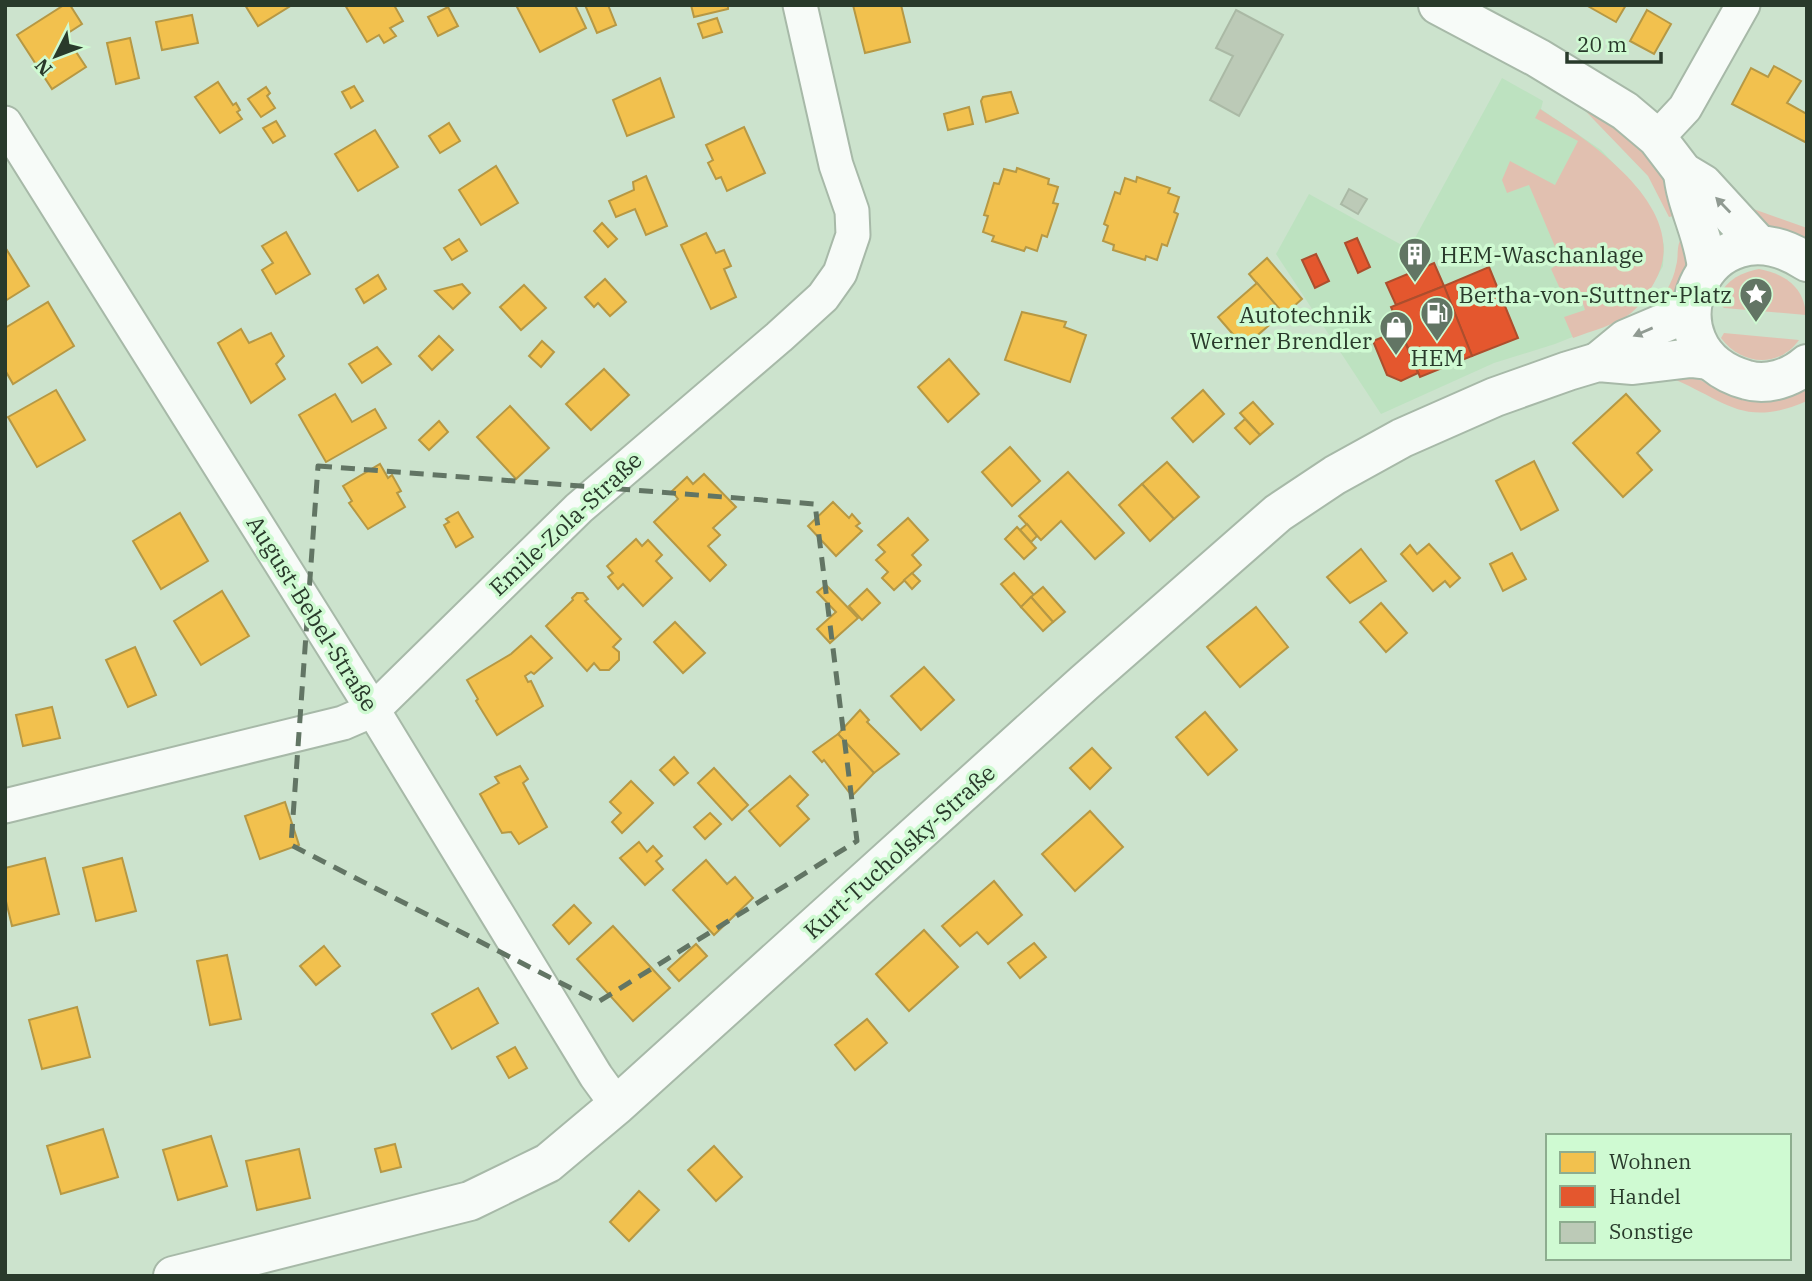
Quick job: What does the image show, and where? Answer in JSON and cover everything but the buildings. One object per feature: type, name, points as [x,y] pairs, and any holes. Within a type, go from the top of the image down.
[{"type":"main road","points":[[1438,5],[1626,111],[1657,138],[1684,172],[1703,184],[1758,244]]},
{"type":"main road","points":[[1684,172],[1686,197],[1700,232],[1707,269]]},
{"type":"main road","points":[[1807,262],[1786,249],[1758,244],[1730,251],[1707,269],[1696,287],[1691,307],[1696,341],[1708,359],[1730,375],[1756,382],[1782,379],[1807,364]]},
{"type":"main road","name":"Kurt-Tucholsky-Straße","points":[[173,1276],[470,1201],[548,1163],[617,1105],[1084,683],[1278,513],[1335,475],[1402,438],[1495,397],[1598,362],[1626,339],[1678,317],[1691,307]]},
{"type":"main road","name":"Kurt-Tucholsky-Straße","points":[[1598,362],[1633,365],[1690,358],[1708,359]]},
{"type":"street","name":"Emile-Zola-Straße","points":[[5,806],[343,723],[373,710],[579,508],[823,297],[840,273],[853,235],[852,211],[836,165],[800,5]]},
{"type":"street","points":[[1657,138],[1685,107],[1743,5]]},
{"type":"street","name":"August-Bebel-Straße","points":[[5,123],[373,710],[596,1076],[617,1105]]},
{"type":"highlighted area","points":[[318,466],[815,504],[857,841],[598,1002],[291,845]]},
{"type":"shaded area","points":[[1502,78],[1543,101],[1541,109],[1601,150],[1640,191],[1654,214],[1664,245],[1663,266],[1647,295],[1630,314],[1555,344],[1494,363],[1381,414],[1276,254],[1309,194],[1409,249]]},
{"type":"shaded area","points":[[1570,95],[1620,131],[1651,161],[1672,196],[1678,215],[1669,217],[1648,176]]},
{"type":"shaded area","points":[[1540,109],[1585,140],[1632,181],[1650,205],[1661,230],[1663,256],[1654,283],[1641,303],[1618,321],[1573,338],[1564,317],[1585,310],[1578,288],[1561,291],[1551,269],[1561,261],[1529,185],[1507,193],[1502,180],[1510,161],[1555,185],[1578,141],[1535,118]]},
{"type":"shaded area","points":[[1745,206],[1807,228],[1807,243],[1766,227]]},
{"type":"shaded area","points":[[1681,239],[1690,245],[1681,284],[1670,298],[1652,311],[1673,278]]},
{"type":"shaded area","points":[[1759,269],[1777,274],[1792,283],[1801,297],[1806,315],[1724,308],[1717,302],[1733,279]]},
{"type":"shaded area","points":[[1724,333],[1799,340],[1781,356],[1760,360],[1739,354],[1729,347],[1721,338]]},
{"type":"shaded area","points":[[1685,372],[1725,393],[1749,400],[1807,387],[1807,401],[1784,409],[1749,412],[1734,408],[1668,377]]},
{"type":"place","name":"HEM-Waschanlage","points":[[1415,284]]},
{"type":"place","name":"Bertha-von-Suttner-Platz","points":[[1756,324]]},
{"type":"place","name":"HEM","points":[[1437,343]]},
{"type":"place","name":"Autotechnik Werner Brendler","points":[[1396,357]]}]
